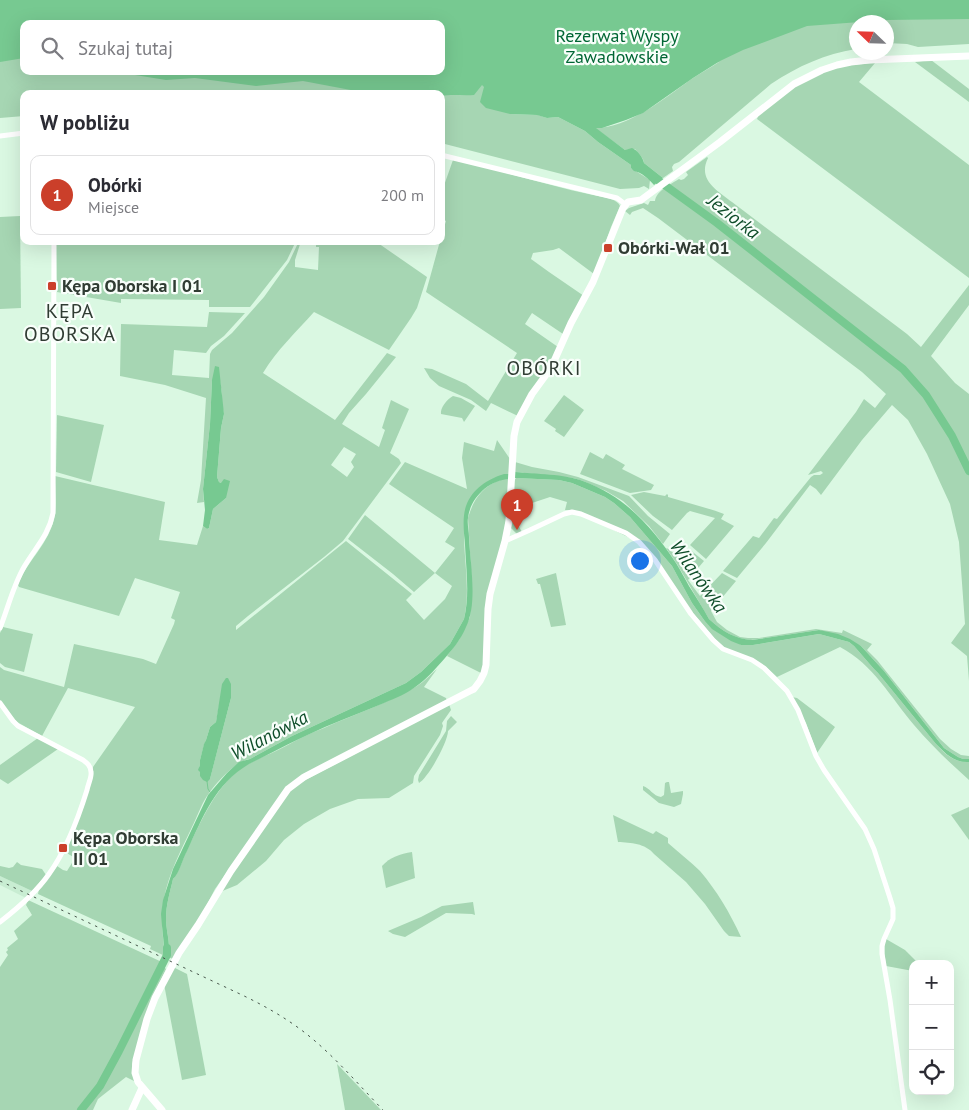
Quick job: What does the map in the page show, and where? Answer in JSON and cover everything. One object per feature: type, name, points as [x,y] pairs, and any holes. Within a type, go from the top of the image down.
[{"type":"street","points":[[162,1110],[142,1088],[136,1078],[135,1064],[147,1019],[158,991],[179,953],[231,871],[288,790],[304,777],[474,689],[480,681],[486,664],[490,594],[509,521],[514,436],[517,422],[532,394],[551,368],[590,288],[625,204],[641,200],[652,193],[794,84],[822,70],[844,63],[869,60],[969,56]]},
{"type":"street","points":[[0,136],[20,134]]},
{"type":"street","points":[[445,156],[617,198],[625,204]]},
{"type":"street","points":[[0,628],[24,566],[39,546],[51,524],[53,513],[54,245]]},
{"type":"street","points":[[505,541],[572,512],[626,533],[639,542],[655,560],[691,614],[713,640],[723,649],[752,660],[764,668],[786,691],[798,710],[816,756],[824,770],[865,829],[874,849],[893,908],[892,924],[884,939],[882,954],[905,1110]]},
{"type":"street","points":[[0,704],[18,726],[83,760],[89,766],[91,772],[80,811],[59,860],[31,895],[0,922]]},
{"type":"street","points":[[132,1110],[142,1088]]},
{"type":"shaded area","name":"Rezerwat Wyspy Zawadowskie","points":[[0,0],[969,0],[969,19],[894,20],[894,15],[849,15],[849,23],[807,26],[743,50],[720,61],[643,113],[602,128],[596,128],[625,150],[632,148],[638,152],[644,163],[663,178],[654,185],[645,176],[634,171],[631,165],[585,131],[558,117],[547,118],[537,115],[510,114],[486,108],[480,102],[484,87],[482,85],[474,95],[445,96],[445,90],[351,90],[303,81],[256,86],[195,78],[166,80],[135,75],[445,75],[445,20],[20,20],[20,59],[0,62]]},
{"type":"shaded area","points":[[215,366],[219,367],[224,414],[217,477],[221,483],[224,479],[230,481],[226,498],[213,509],[209,528],[207,529],[203,526],[205,510],[203,489],[210,424],[212,380]]},
{"type":"shaded area","points":[[515,472],[559,476],[583,481],[598,487],[625,504],[647,525],[667,550],[709,619],[729,634],[752,640],[819,630],[838,634],[861,646],[884,671],[944,748],[958,757],[969,759],[969,762],[955,759],[936,744],[878,673],[849,642],[819,634],[753,645],[741,645],[731,641],[712,629],[704,620],[692,603],[672,566],[630,517],[614,503],[605,497],[572,483],[559,480],[515,478]]},
{"type":"shaded area","points":[[509,474],[509,479],[494,483],[482,491],[472,504],[468,518],[472,607],[470,618],[457,644],[429,676],[410,690],[296,740],[249,764],[227,781],[211,802],[173,879],[166,913],[169,952],[168,957],[165,956],[161,914],[163,900],[173,869],[208,795],[239,762],[250,759],[292,736],[406,683],[421,672],[450,644],[464,619],[466,610],[467,582],[464,515],[466,506],[476,490],[492,479]]},
{"type":"shaded area","points":[[228,678],[231,684],[231,698],[210,779],[207,782],[200,776],[198,770],[210,727],[216,722],[222,684]]},
{"type":"shaded area","points":[[0,876],[32,891],[26,898],[0,885]]},
{"type":"green space","name":"Rezerwat Wyspy Zawadowskie","points":[[0,0],[969,0],[969,44],[918,47],[894,43],[894,15],[849,15],[849,51],[812,62],[771,84],[679,162],[674,164],[672,167],[673,171],[663,178],[644,163],[642,157],[635,149],[625,150],[595,128],[607,127],[633,118],[719,62],[510,114],[538,115],[547,118],[558,117],[585,131],[631,165],[631,168],[650,180],[649,189],[644,186],[620,189],[445,144],[445,90],[20,90],[20,116],[0,118]]},
{"type":"green space","points":[[931,60],[969,89],[969,102],[915,62]]},
{"type":"green space","points":[[875,63],[859,82],[969,165],[969,278],[757,119],[759,114],[795,86],[809,78],[839,66]]},
{"type":"green space","points":[[707,157],[705,173],[715,189],[907,334],[921,347],[969,285],[969,305],[931,356],[955,383],[969,394],[969,681],[967,656],[951,643],[965,624],[959,542],[950,504],[927,454],[908,420],[892,405],[862,440],[821,495],[810,485],[737,578],[723,571],[753,536],[759,538],[774,518],[777,519],[811,477],[823,473],[821,471],[808,475],[864,399],[875,408],[886,394],[862,372],[658,218],[643,208],[632,212],[630,215],[625,211],[644,203],[648,205],[650,201],[655,201],[661,191],[679,179],[684,179],[688,175],[686,172]]},
{"type":"green space","points":[[453,160],[608,198],[616,201],[620,206],[594,274],[559,248],[533,253],[531,259],[584,296],[563,334],[532,313],[525,324],[558,347],[546,372],[518,416],[491,403],[486,411],[471,400],[439,386],[430,378],[424,368],[432,369],[466,384],[488,401],[517,353],[426,292],[439,245],[445,245],[445,183]]},
{"type":"green space","points":[[20,216],[21,308],[0,309],[0,217]]},
{"type":"green space","points":[[56,245],[294,245],[287,260],[250,307],[209,307],[209,300],[121,299],[121,303],[57,292]]},
{"type":"green space","points":[[297,245],[300,245],[295,267],[318,270],[319,247],[316,247],[316,245],[381,245],[427,277],[417,308],[389,350],[314,312],[281,349],[263,373],[335,420],[387,353],[396,357],[342,424],[379,447],[385,430],[382,428],[391,400],[409,409],[390,453],[399,459],[401,463],[343,541],[248,616],[236,626],[236,630],[346,541],[412,594],[406,600],[424,620],[445,599],[452,586],[435,573],[455,548],[445,542],[454,528],[389,484],[405,462],[467,489],[462,458],[464,442],[494,451],[497,440],[510,459],[509,474],[494,478],[467,504],[464,540],[467,589],[466,609],[464,619],[450,644],[421,672],[406,683],[292,736],[238,764],[211,791],[203,803],[180,853],[166,889],[162,920],[165,956],[150,949],[151,946],[38,894],[39,889],[57,866],[67,871],[75,858],[65,852],[89,787],[93,767],[135,707],[68,688],[42,736],[17,722],[0,702],[0,667],[4,670],[64,687],[74,644],[143,659],[156,664],[174,624],[175,620],[171,618],[180,592],[135,578],[119,616],[19,587],[18,585],[46,539],[55,518],[55,476],[165,502],[159,540],[197,545],[203,526],[207,529],[209,528],[213,509],[226,498],[217,477],[224,414],[220,381],[212,380],[210,424],[203,489],[204,502],[197,503],[201,480],[206,398],[165,385],[120,376],[121,324],[207,327],[209,312],[245,313],[206,353],[174,350],[172,375],[209,378],[210,354],[212,350],[232,333],[264,297],[289,262]],"holes":[[[344,447],[356,454],[351,462],[354,467],[347,477],[331,465]],[[231,698],[210,779],[199,768],[200,760],[210,727],[216,722],[219,706]]]},
{"type":"green space","points":[[564,395],[584,410],[564,437],[544,421]]},
{"type":"green space","points":[[453,396],[475,406],[464,422],[462,418],[441,414],[444,404]]},
{"type":"green space","points":[[57,415],[104,425],[91,482],[56,472]]},
{"type":"green space","points":[[590,452],[603,459],[606,454],[625,465],[622,469],[654,485],[651,490],[630,493],[580,474]]},
{"type":"green space","points":[[515,462],[578,477],[629,496],[648,516],[670,534],[663,544],[649,526],[623,501],[606,491],[573,478],[515,472]]},
{"type":"green space","points":[[516,478],[559,480],[572,483],[605,497],[614,503],[630,517],[672,566],[692,603],[704,620],[741,645],[753,645],[819,634],[849,642],[878,673],[943,751],[954,759],[969,762],[969,780],[920,732],[872,672],[852,654],[840,647],[777,677],[766,667],[723,647],[691,611],[642,544],[573,510],[565,510],[567,502],[550,497],[529,504],[527,502],[522,505],[516,512],[517,523],[522,532],[517,534],[511,528],[514,481]]},
{"type":"green space","points":[[502,479],[509,479],[505,529],[490,588],[484,665],[481,673],[447,656],[459,640],[470,617],[472,586],[468,518],[480,494],[489,486]]},
{"type":"green space","points":[[644,492],[665,496],[667,494],[668,497],[724,514],[721,519],[734,526],[706,559],[690,545],[715,518],[690,511],[672,530],[653,516],[631,495]]},
{"type":"green space","points":[[365,515],[435,573],[414,592],[348,539]]},
{"type":"green space","points":[[666,548],[680,559],[689,549],[704,561],[688,580],[700,596],[722,573],[736,581],[711,611],[717,622],[740,637],[759,638],[816,629],[842,633],[843,630],[872,644],[867,650],[940,739],[961,755],[969,756],[969,759],[958,757],[944,748],[884,671],[861,646],[819,630],[751,640],[734,636],[729,634],[709,619]]},
{"type":"green space","points":[[556,573],[566,625],[551,627],[540,584],[538,584],[536,579]]},
{"type":"green space","points":[[3,627],[33,634],[24,672],[5,667],[0,663],[0,633]]},
{"type":"green space","points":[[437,669],[424,687],[446,698],[447,701],[286,788],[215,889],[203,912],[173,959],[168,957],[166,913],[173,879],[207,810],[220,790],[236,772],[255,760],[312,733],[406,692],[420,684]]},
{"type":"green space","points":[[792,697],[797,698],[835,727],[817,753],[806,723]]},
{"type":"green space","points":[[449,704],[451,710],[442,723],[440,735],[414,776],[413,783],[389,798],[358,799],[330,809],[304,824],[284,840],[266,861],[237,885],[220,892],[288,793],[298,784]]},
{"type":"green space","points":[[451,716],[457,722],[448,731],[445,743],[437,759],[419,783],[419,775],[446,731],[447,721]]},
{"type":"green space","points":[[38,738],[58,749],[8,784],[0,779],[0,765]]},
{"type":"green space","points":[[669,782],[671,793],[683,791],[681,804],[674,807],[659,803],[643,790],[643,786],[661,797],[664,795],[665,783]]},
{"type":"green space","points":[[969,807],[969,840],[951,815]]},
{"type":"green space","points":[[613,815],[653,834],[656,831],[668,838],[668,843],[700,871],[712,886],[728,911],[741,937],[729,936],[686,882],[650,850],[638,844],[618,842]]},
{"type":"green space","points":[[412,852],[415,878],[386,888],[382,866],[396,856]]},
{"type":"green space","points":[[17,862],[21,865],[42,869],[46,875],[32,891],[0,876],[0,866],[9,868],[13,867]]},
{"type":"green space","points":[[28,900],[164,963],[163,966],[166,969],[152,999],[132,1064],[134,1081],[126,1077],[98,1099],[93,1110],[0,1110],[0,967],[8,955],[6,952],[7,948],[18,939],[14,931],[32,915],[26,905]]},
{"type":"green space","points":[[473,902],[475,915],[446,913],[405,937],[388,931],[442,906]]},
{"type":"green space","points":[[886,939],[905,950],[915,960],[909,960],[909,970],[886,966],[884,949]]},
{"type":"green space","points":[[173,967],[187,974],[206,1075],[182,1080],[164,984]]},
{"type":"green space","points":[[337,1064],[381,1110],[345,1110]]},
{"type":"waterway","name":"Jeziorka","points":[[659,181],[717,223],[903,369],[926,395],[952,436],[969,471]]},
{"type":"waterway","points":[[207,781],[210,792]]},
{"type":"waterway","name":"Wilanówka","points":[[81,1110],[100,1086],[119,1051],[167,955],[167,948]]},
{"type":"railway","points":[[0,881],[240,994],[278,1014],[322,1047],[383,1110]]},
{"type":"place","name":"Obórki-Wał 01","points":[[608,248]]},
{"type":"place","name":"Kępa Oborska I 01","points":[[52,286]]},
{"type":"place","name":"Obórki","points":[[517,530]]},
{"type":"place","name":"Kępa Oborska II 01","points":[[63,848]]},
{"type":"district","name":"KĘPA OBORSKA","points":[[70,322]]},
{"type":"district","name":"OBÓRKI","points":[[544,368]]}]
